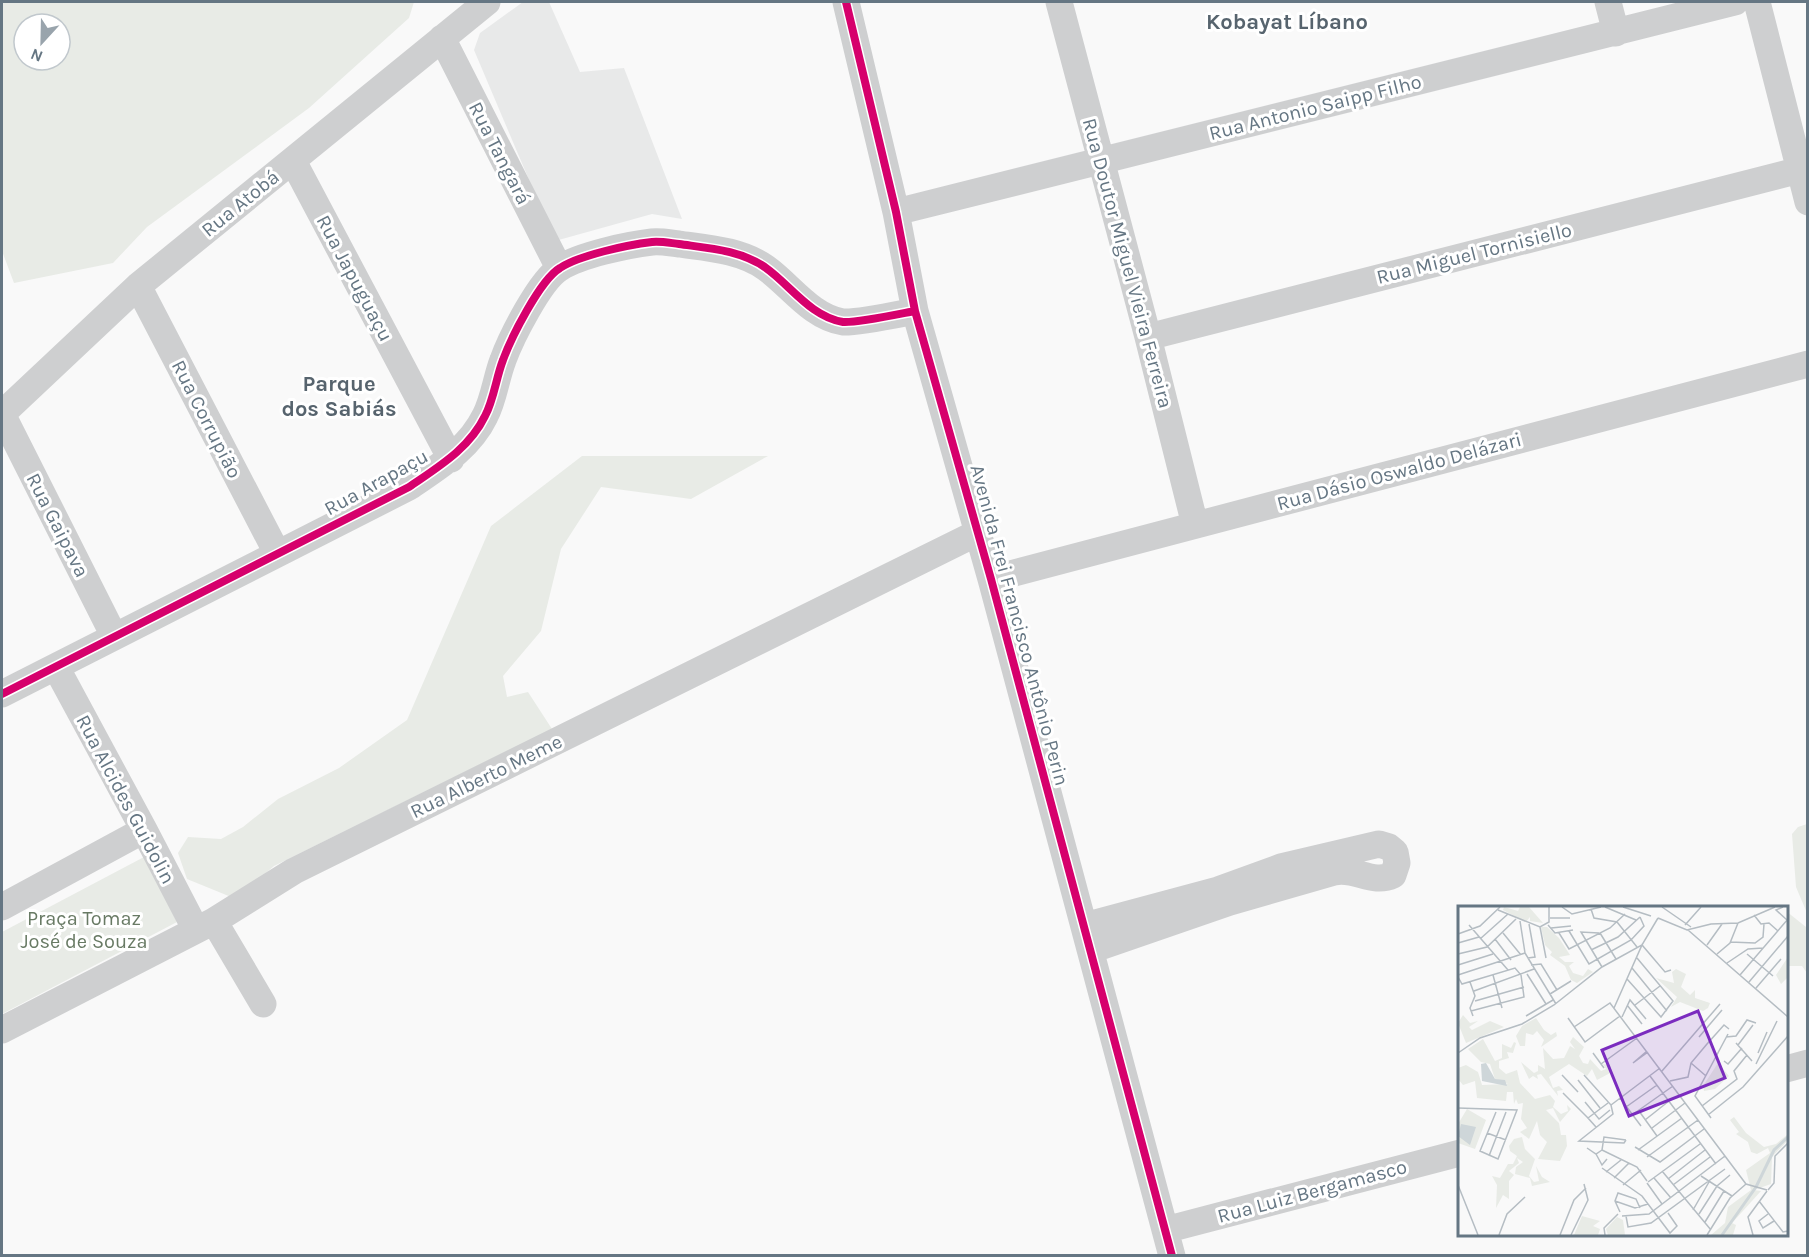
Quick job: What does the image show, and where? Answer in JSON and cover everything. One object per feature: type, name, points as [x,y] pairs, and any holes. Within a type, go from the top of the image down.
[{"type":"street","name":"Rua Atobá","points":[[2,414],[138,286],[487,2]]},
{"type":"street","name":"Avenida Frei Francisco Antônio Perin","points":[[846,2],[896,212],[915,311],[991,579],[1172,1256]]},
{"type":"street","name":"Rua Doutor Miguel Vieira Ferreira","points":[[1059,2],[1148,337],[1194,525]]},
{"type":"street","points":[[1608,2],[1616,33]]},
{"type":"street","name":"Rua Antonio Saipp Filho","points":[[896,212],[1735,2]]},
{"type":"street","points":[[1757,2],[1808,202]]},
{"type":"street","name":"Rua Tangará","points":[[442,38],[559,268]]},
{"type":"street","name":"Rua Japuguaçu","points":[[293,160],[451,459]]},
{"type":"street","name":"Rua Miguel Tornisiello","points":[[1148,337],[1800,170]]},
{"type":"street","name":"Rua Arapaçu","points":[[2,694],[409,487],[451,459],[470,439],[485,416],[504,358],[513,339],[532,303],[559,268],[593,254],[654,241],[715,249],[740,255],[765,267],[795,294],[825,316],[844,322],[915,311]]},
{"type":"street","name":"Rua Corrupião","points":[[138,286],[277,553]]},
{"type":"street","name":"Rua Dásio Oswaldo Delázari","points":[[991,579],[1808,364]]},
{"type":"street","name":"Rua Gaipava","points":[[2,414],[114,636]]},
{"type":"street","name":"Rua Alberto Meme","points":[[2,1030],[205,926],[294,871],[977,533]]},
{"type":"street","name":"Rua Alcides Guidolin","points":[[56,668],[144,830],[205,926],[263,1004]]},
{"type":"street","points":[[2,907],[144,830]]},
{"type":"street","points":[[1379,844],[1395,852],[1397,863],[1393,875],[1384,879],[1343,870],[1230,902],[1087,938],[1281,867],[1379,844]]},
{"type":"street","points":[[1788,1068],[1808,1063]]},
{"type":"street","name":"Rua Luiz Bergamasco","points":[[1165,1230],[1458,1154]]},
{"type":"shaded area","points":[[523,2],[549,2],[580,72],[624,68],[682,219],[652,214],[555,241],[474,50],[480,33]]},
{"type":"green space","points":[[2,2],[414,2],[409,18],[309,108],[147,227],[113,263],[14,283],[2,251]]},
{"type":"green space","points":[[582,456],[768,456],[691,499],[601,487],[561,549],[541,631],[503,676],[507,697],[528,692],[552,729],[274,866],[236,899],[187,879],[178,853],[188,837],[221,839],[243,827],[278,799],[339,768],[407,720],[491,526]]},
{"type":"green space","points":[[1808,824],[1807,913],[1796,887],[1792,834],[1798,827]]},
{"type":"green space","name":"Praça Tomaz José de Souza","points":[[144,857],[177,922],[2,1014],[2,932]]},
{"type":"green space","points":[[1788,913],[1806,927],[1807,916],[1807,973],[1802,966],[1788,966]]},
{"type":"cycle path","points":[[846,2],[896,212],[915,311],[991,579],[1172,1256]]},
{"type":"cycle path","points":[[2,694],[409,487],[442,464],[462,448],[478,428],[491,403],[507,350],[519,324],[552,274],[569,263],[604,251],[652,242],[665,242],[724,251],[746,257],[766,268],[801,300],[831,319],[849,322],[915,311]]},
{"type":"district","name":"Kobayat Líbano","points":[[1287,21]]},
{"type":"district","name":"Parque dos Sabiás","points":[[339,396]]}]
